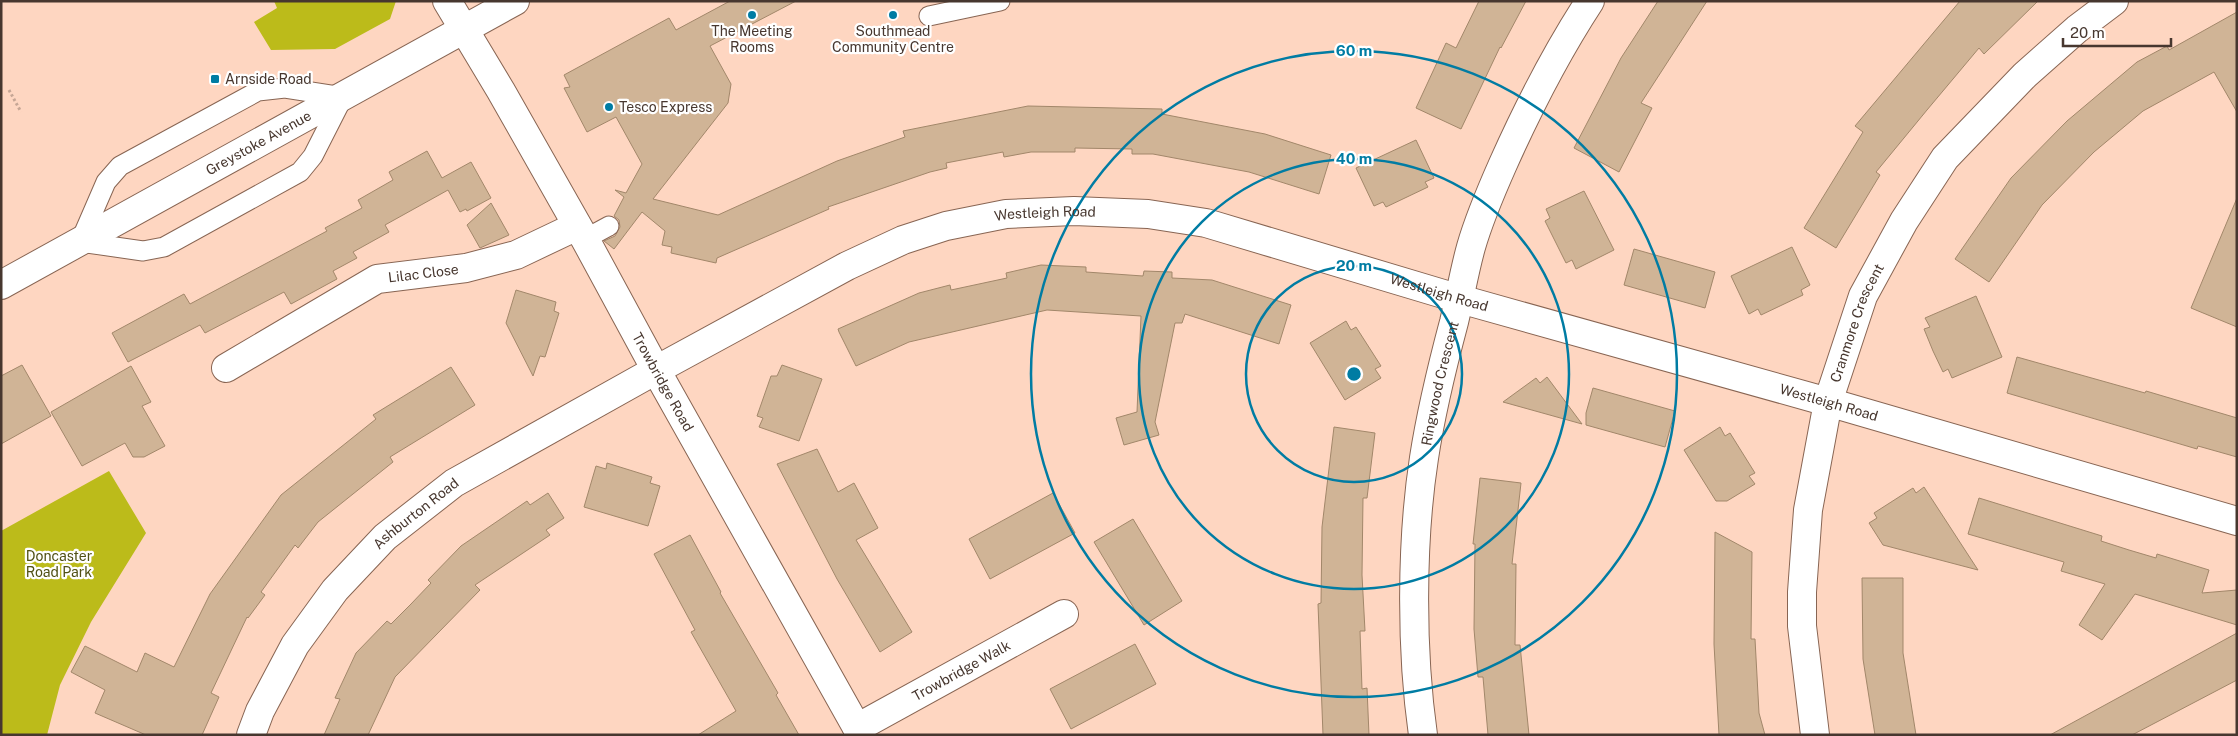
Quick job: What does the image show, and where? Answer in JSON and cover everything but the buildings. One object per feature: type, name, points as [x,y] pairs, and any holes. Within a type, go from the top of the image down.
[{"type":"street","points":[[447,1],[464,30]]},
{"type":"street","name":"Greystoke Avenue","points":[[1,285],[515,1]]},
{"type":"street","name":"Ringwood Crescent","points":[[1423,735],[1415,613],[1417,528],[1424,460],[1436,390],[1460,299],[1471,246],[1520,125],[1566,39],[1590,1]]},
{"type":"street","name":"Cranmore Crescent","points":[[1815,735],[1807,678],[1802,592],[1808,510],[1828,402],[1863,296],[1904,221],[1945,158],[2025,74],[2077,29],[2114,1]]},
{"type":"street","name":"Trowbridge Road","points":[[464,30],[581,232],[656,370],[859,731]]},
{"type":"street","name":"Westleigh Road","points":[[656,370],[847,266],[903,240],[946,226],[1006,214],[1074,210],[1148,214],[1206,222],[1460,299],[1828,402],[2237,521]]},
{"type":"street","name":"Lilac Close","points":[[226,368],[377,280],[466,268],[516,256],[581,232]]},
{"type":"street","name":"Ashburton Road","points":[[251,735],[260,711],[295,645],[335,590],[385,537],[454,483],[656,370]]},
{"type":"street","name":"Trowbridge Walk","points":[[859,731],[1064,614]]},
{"type":"lane","points":[[928,16],[1000,1]]},
{"type":"lane","points":[[285,88],[343,97],[313,156],[300,172],[164,247],[143,251],[80,242],[106,182],[120,166],[136,157],[258,91],[285,88]]},
{"type":"lane","points":[[581,232],[609,226]]},
{"type":"path","points":[[9,90],[21,112]]},
{"type":"green space","points":[[274,1],[396,1],[390,19],[335,49],[271,50],[254,22],[277,8]]},
{"type":"green space","name":"Doncaster Road Park","points":[[109,471],[146,533],[91,622],[60,685],[47,735],[1,735],[1,531]]},
{"type":"place","name":"The Meeting Rooms","points":[[752,15]]},
{"type":"place","name":"Southmead Community Centre","points":[[893,15]]},
{"type":"place","name":"Arnside Road","points":[[215,79]]},
{"type":"place","name":"Tesco Express","points":[[609,107]]}]
